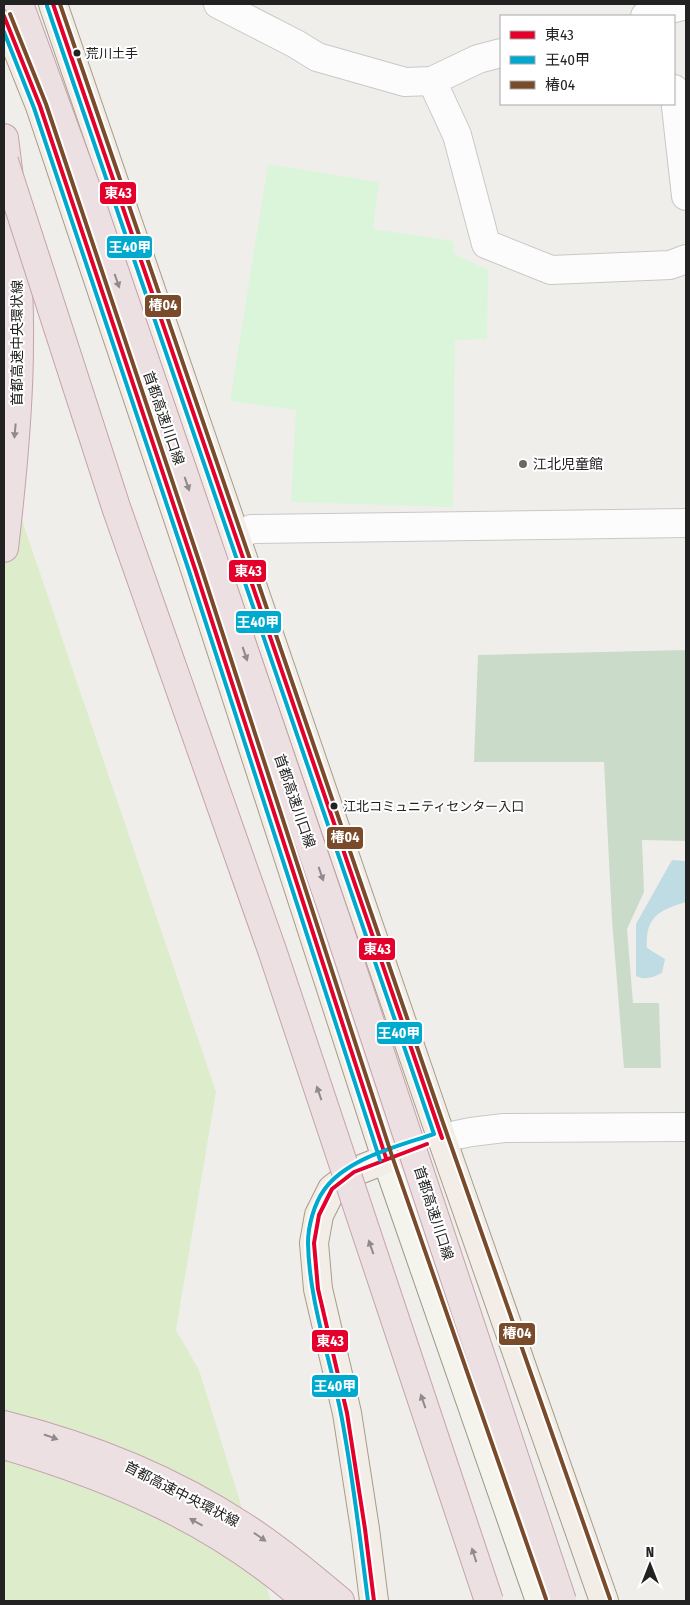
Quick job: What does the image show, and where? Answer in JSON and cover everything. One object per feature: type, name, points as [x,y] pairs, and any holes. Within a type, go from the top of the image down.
[{"type":"highway","name":"首都高速川口線","points":[[20,4],[88,195],[335,917],[562,1601]]},
{"type":"highway","name":"首都高速中央環状線","points":[[4,138],[14,220],[18,276],[19,343],[17,404],[4,548]]},
{"type":"highway","points":[[4,161],[117,510],[273,953],[489,1601]]},
{"type":"highway","name":"首都高速中央環状線","points":[[4,1425],[45,1435],[112,1459],[206,1504],[244,1526],[278,1550],[340,1601]]},
{"type":"highway","name":"首都高速中央環状線","points":[[4,1445],[104,1478],[197,1522],[234,1544],[307,1601]]},
{"type":"main road","points":[[53,4],[442,1138],[604,1601]]},
{"type":"main road","points":[[4,16],[40,106],[195,569],[386,1158],[540,1601]]},
{"type":"main road","points":[[374,1601],[347,1413],[318,1289],[314,1243],[319,1215],[332,1189],[354,1172],[386,1158],[442,1138]]},
{"type":"street","points":[[218,4],[296,44],[317,57],[405,82],[432,81],[478,59],[500,53]]},
{"type":"street","points":[[432,81],[457,135],[486,244],[551,270],[670,265],[686,259]]},
{"type":"street","points":[[675,98],[686,196]]},
{"type":"street","points":[[195,569],[251,529],[686,523]]},
{"type":"street","points":[[442,1138],[504,1128],[686,1127]]},
{"type":"green space","points":[[268,164],[379,182],[373,229],[453,241],[454,254],[488,270],[487,339],[455,340],[453,507],[291,502],[296,410],[230,401]]},
{"type":"green space","points":[[4,467],[216,1092],[176,1330],[199,1370],[271,1601],[4,1601]]},
{"type":"green space","points":[[686,650],[686,841],[642,840],[644,892],[627,929],[633,1003],[659,1003],[661,1068],[624,1068],[612,920],[604,762],[474,762],[478,655]]},
{"type":"water","points":[[672,860],[686,861],[686,902],[661,912],[651,922],[648,929],[647,948],[665,959],[662,973],[649,978],[643,978],[636,976],[636,924]]},
{"type":"transit line","name":"東43","points":[[53,4],[442,1138]]},
{"type":"transit line","name":"椿04","points":[[60,4],[441,1117],[610,1599]]},
{"type":"transit line","name":"王40甲","points":[[47,6],[434,1134],[374,1154],[346,1169],[334,1179],[320,1196],[312,1215],[309,1230],[309,1265],[312,1286],[345,1437],[368,1601]]},
{"type":"transit line","name":"椿04","points":[[10,14],[46,104],[201,567],[392,1156],[546,1599]]},
{"type":"transit line","name":"東43","points":[[4,16],[40,106],[195,569],[386,1158]]},
{"type":"transit line","name":"王40甲","points":[[4,32],[34,108],[189,571],[380,1160]]},
{"type":"transit line","name":"東43","points":[[374,1601],[347,1413],[318,1289],[314,1243],[319,1215],[332,1189],[354,1172],[427,1144]]},
{"type":"place","name":"荒川土手","points":[[77,53]]},
{"type":"place","name":"江北児童館","points":[[523,464]]},
{"type":"place","name":"江北コミュニティセンター入口","points":[[334,806]]}]
